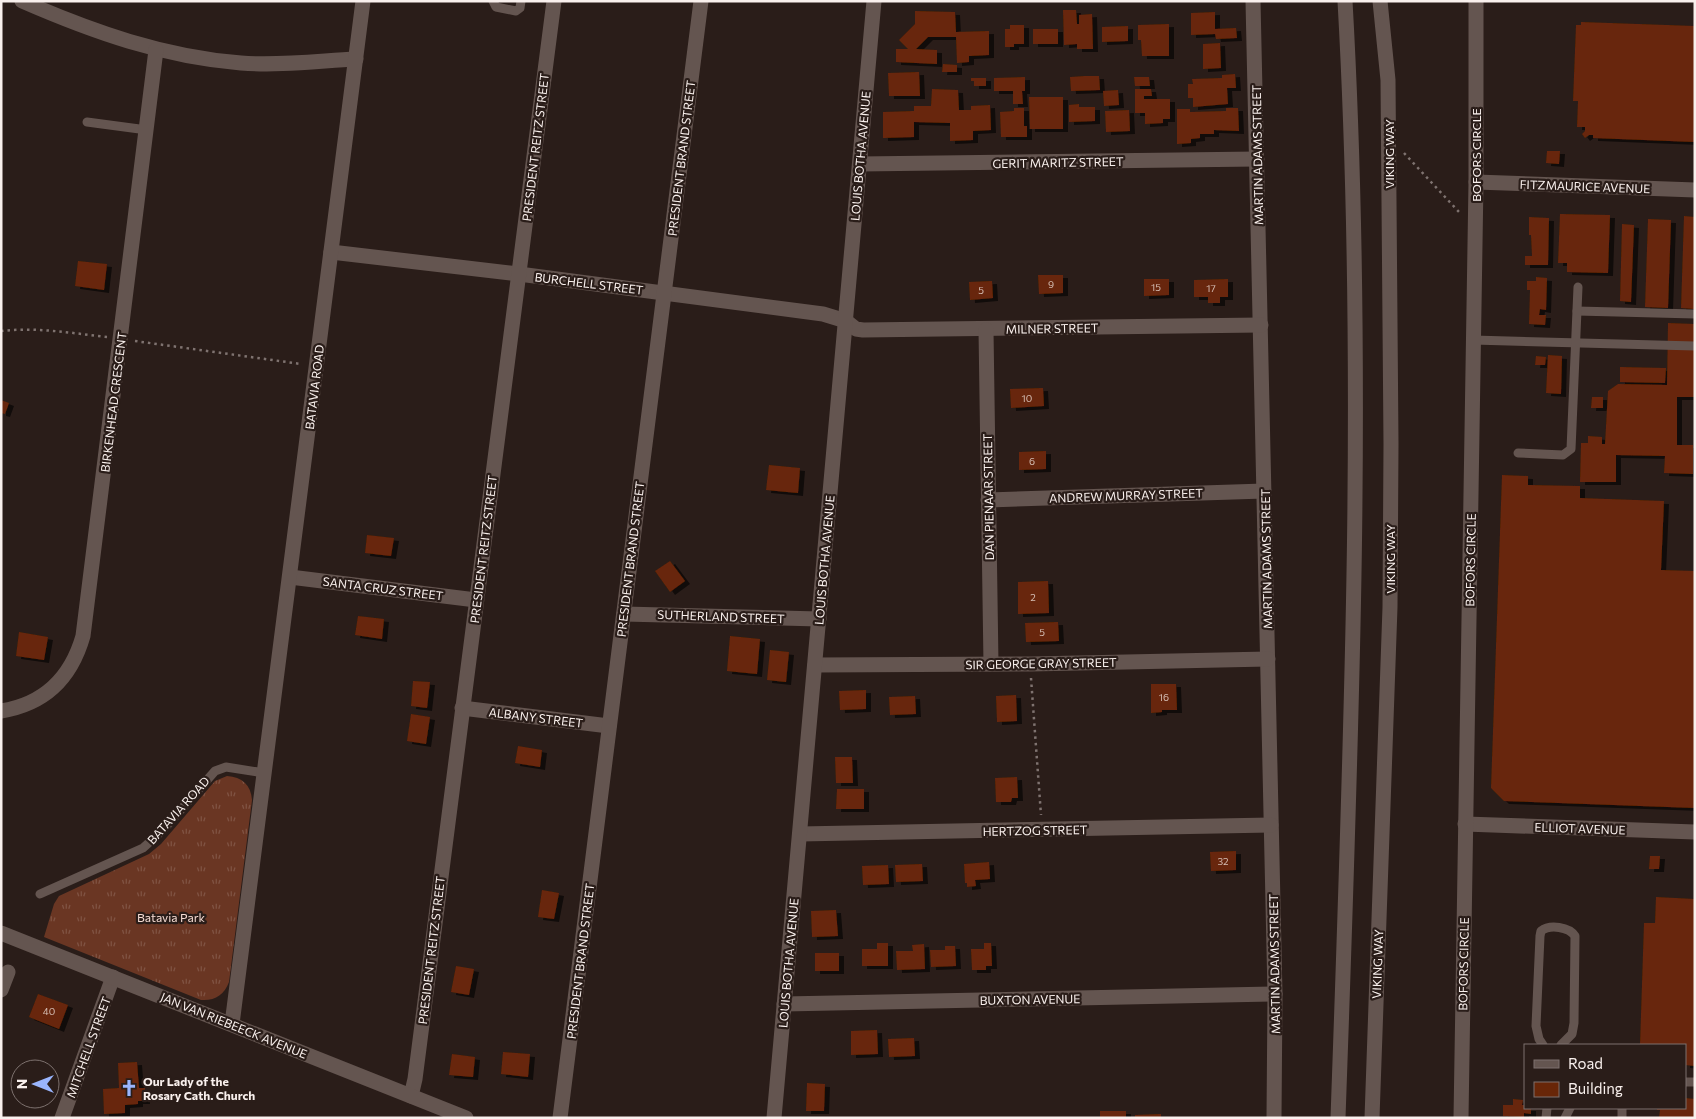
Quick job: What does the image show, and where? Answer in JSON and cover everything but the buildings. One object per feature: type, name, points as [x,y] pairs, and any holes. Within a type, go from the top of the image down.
[{"type":"street","points":[[22,1],[126,42],[200,58],[244,63],[356,59]]},
{"type":"street","name":"BATAVIA ROAD","points":[[232,1024],[363,1]]},
{"type":"street","name":"PRESIDENT REITZ STREET","points":[[411,1096],[415,1079],[554,1]]},
{"type":"street","name":"PRESIDENT BRAND STREET","points":[[560,1118],[701,1]]},
{"type":"street","name":"LOUIS BOTHA AVENUE","points":[[774,1118],[874,1]]},
{"type":"street","name":"MARTIN ADAMS STREET","points":[[1253,1],[1272,825],[1275,994],[1274,1118]]},
{"type":"street","points":[[1338,1118],[1350,788],[1356,448],[1352,154],[1345,1]]},
{"type":"street","name":"VIKING WAY","points":[[1372,1118],[1390,597],[1391,434],[1388,80],[1380,1]]},
{"type":"street","name":"BOFORS CIRCLE","points":[[1461,1118],[1476,182],[1476,1]]},
{"type":"street","name":"BIRKENHEAD CRESCENT","points":[[1,711],[24,706],[36,700],[58,683],[74,661],[82,636],[156,50]]},
{"type":"street","name":"GERIT MARITZ STREET","points":[[860,164],[1257,159]]},
{"type":"street","name":"FITZMAURICE AVENUE","points":[[1476,182],[1695,190]]},
{"type":"street","name":"BURCHELL STREET","points":[[331,252],[519,274],[823,314],[846,321]]},
{"type":"street","name":"MILNER STREET","points":[[846,321],[856,328],[863,330],[986,330],[1260,325]]},
{"type":"street","name":"DAN PIENAAR STREET","points":[[986,330],[991,664]]},
{"type":"street","name":"ANDREW MURRAY STREET","points":[[988,500],[1264,492]]},
{"type":"street","name":"SANTA CRUZ STREET","points":[[290,577],[476,600]]},
{"type":"street","name":"SUTHERLAND STREET","points":[[624,614],[819,619]]},
{"type":"street","name":"SIR GEORGE GRAY STREET","points":[[815,665],[1030,664],[1268,659]]},
{"type":"street","name":"ALBANY STREET","points":[[462,708],[609,726]]},
{"type":"street","name":"ELLIOT AVENUE","points":[[1465,824],[1695,832]]},
{"type":"street","name":"HERTZOG STREET","points":[[800,834],[1272,825]]},
{"type":"street","name":"JAN VAN RIEBEECK AVENUE","points":[[1,933],[466,1118]]},
{"type":"street","points":[[1,990],[8,972]]},
{"type":"street","name":"MITCHELL STREET","points":[[62,1118],[112,977]]},
{"type":"street","name":"BUXTON AVENUE","points":[[784,1004],[1275,994]]},
{"type":"lane","points":[[493,1],[496,7],[516,10],[520,8],[521,1]]},
{"type":"lane","points":[[87,122],[147,130]]},
{"type":"lane","points":[[1518,453],[1563,455],[1571,449],[1578,287]]},
{"type":"lane","points":[[1578,311],[1695,314]]},
{"type":"lane","points":[[1473,340],[1695,346]]},
{"type":"lane","name":"BATAVIA ROAD","points":[[40,894],[143,848],[163,830],[215,771],[226,767],[264,773]]},
{"type":"lane","points":[[1543,1044],[1539,1038],[1536,1026],[1540,936],[1541,931],[1549,928],[1569,929],[1576,936],[1574,1023],[1569,1040],[1563,1044]]},
{"type":"path","points":[[1403,153],[1462,216]]},
{"type":"path","points":[[1,331],[45,329],[112,338]]},
{"type":"path","points":[[129,340],[307,365]]},
{"type":"path","points":[[1030,664],[1042,830]]},
{"type":"green space","name":"Batavia Park","points":[[227,776],[237,778],[245,783],[250,790],[252,800],[229,982],[222,994],[215,998],[201,1000],[44,937],[54,904],[59,896],[149,854],[161,844],[215,781]]},
{"type":"place","name":"Our Lady of the Rosary Cath. Church","points":[[129,1088]]}]
